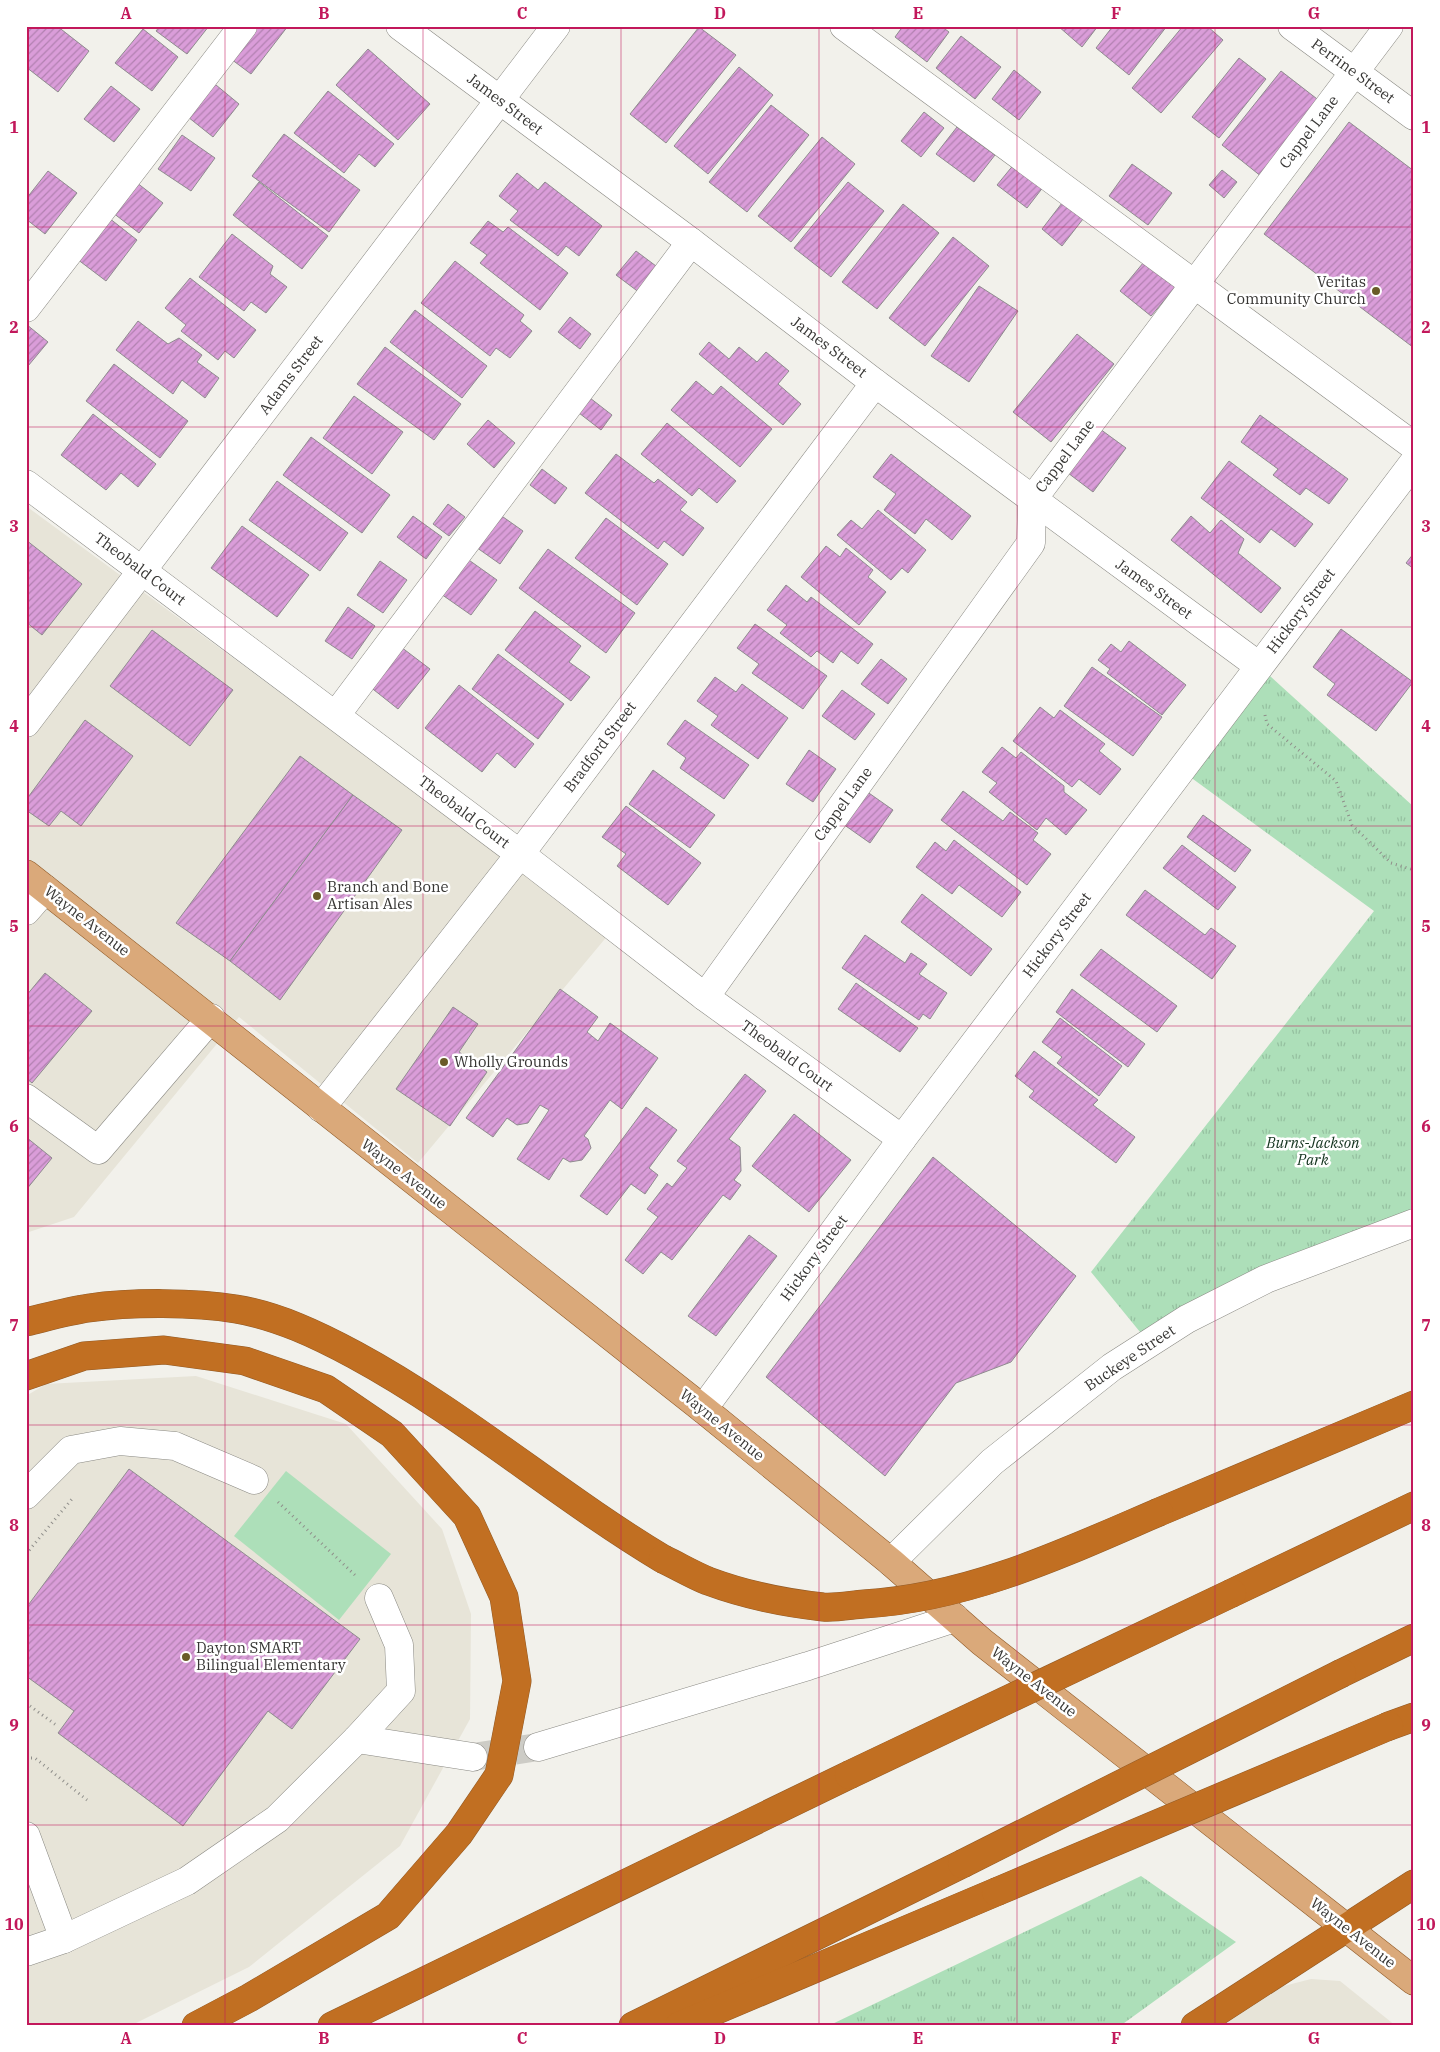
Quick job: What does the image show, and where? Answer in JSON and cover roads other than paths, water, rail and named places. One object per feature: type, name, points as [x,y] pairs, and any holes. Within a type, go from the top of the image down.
[{"type":"highway","points":[[26,1322],[90,1308],[160,1304],[236,1309],[307,1330],[388,1373],[448,1411],[612,1529],[663,1559],[708,1581],[760,1596],[824,1607],[876,1604],[932,1597],[991,1580],[1064,1553],[1414,1405]]},
{"type":"highway","points":[[26,1376],[84,1356],[164,1350],[245,1361],[326,1389],[392,1434],[467,1516],[504,1597],[517,1681],[501,1766],[499,1775],[459,1834],[388,1916],[249,1998],[196,2026]]},
{"type":"highway","points":[[332,2026],[849,1775],[1414,1506]]},
{"type":"highway","points":[[633,2026],[1414,1638]]},
{"type":"highway","points":[[679,2026],[1401,1722]]},
{"type":"highway","points":[[1195,2026],[1414,1884]]},
{"type":"main road","name":"Wayne Avenue","points":[[36,881],[703,1409],[891,1562],[955,1618],[1414,1981]]},
{"type":"street","points":[[26,308],[243,26]]},
{"type":"street","name":"James Street","points":[[400,26],[691,242],[875,383],[1258,666]]},
{"type":"street","name":"Adams Street","points":[[27,722],[556,26]]},
{"type":"street","points":[[844,26],[1414,446]]},
{"type":"street","name":"Perrine Street","points":[[1292,26],[1414,116]]},
{"type":"street","name":"Cappel Lane","points":[[704,997],[1031,543],[1032,500],[1389,26]]},
{"type":"street","points":[[336,715],[691,242]]},
{"type":"street","name":"Bradford Street","points":[[321,1108],[520,854],[875,383]]},
{"type":"street","name":"Hickory Street","points":[[703,1409],[902,1139],[1414,462]]},
{"type":"street","name":"Theobald Court","points":[[26,484],[520,854],[704,997],[902,1139]]},
{"type":"street","points":[[26,911],[36,881]]},
{"type":"street","points":[[26,1098],[98,1150],[211,1018]]},
{"type":"street","name":"Buckeye Street","points":[[891,1562],[992,1462],[1112,1366],[1187,1319],[1266,1279],[1414,1223]]},
{"type":"street","points":[[26,1495],[71,1450],[120,1441],[175,1446],[254,1480]]},
{"type":"street","points":[[26,1952],[64,1938],[187,1881],[277,1819],[357,1739],[401,1691],[400,1645],[379,1598]]},
{"type":"street","points":[[538,1747],[808,1666],[955,1618]]},
{"type":"street","points":[[357,1739],[474,1757]]},
{"type":"street","points":[[26,1836],[64,1938]]},
{"type":"tunnel","points":[[473,1757],[538,1747]]},
{"type":"place","name":"Veritas Community Church","points":[[1376,291]]},
{"type":"place","name":"Branch and Bone Artisan Ales","points":[[317,896]]},
{"type":"place","name":"Wholly Grounds","points":[[444,1062]]},
{"type":"place","name":"Dayton SMART Bilingual Elementary","points":[[186,1657]]},
{"type":"park label","name":"Burns-Jackson Park","points":[[1313,1152]]}]
